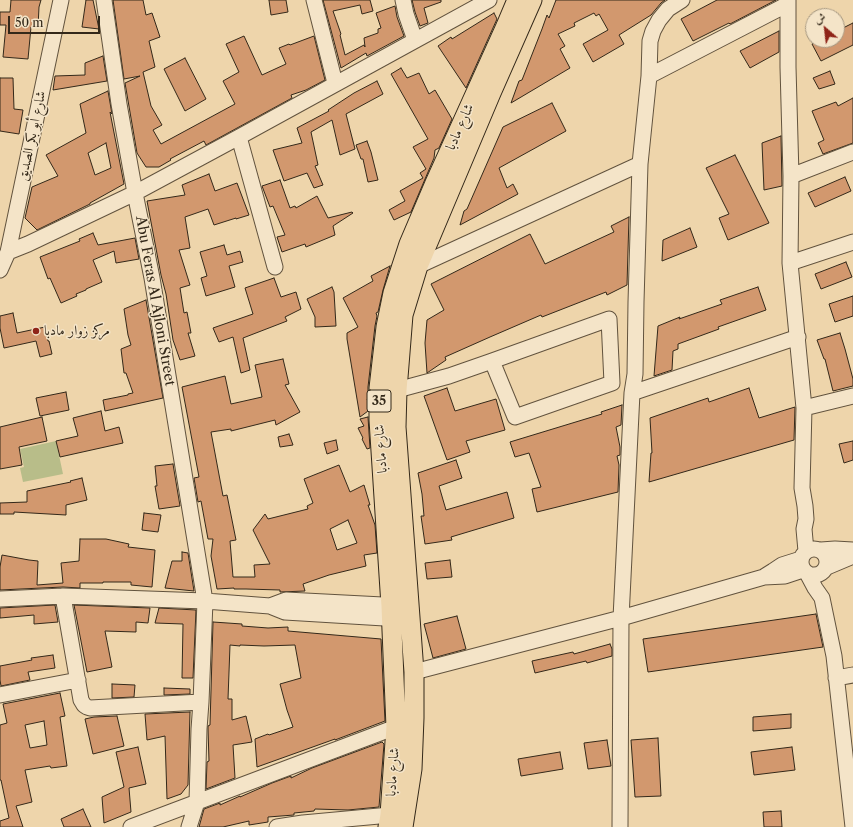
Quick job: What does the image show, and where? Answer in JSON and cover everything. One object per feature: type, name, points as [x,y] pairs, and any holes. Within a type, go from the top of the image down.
[{"type":"main road","name":"شارع مادبا","points":[[388,389],[386,327],[393,292],[409,244],[517,0]]},
{"type":"main road","name":"شارع مادبا","points":[[394,823],[412,769],[414,672],[400,612],[379,420],[388,389],[403,315],[418,266],[532,0]]},
{"type":"main road","name":"شارع مادبا","points":[[394,823],[400,612]]},
{"type":"street","name":"شارع أبو بكر الصديق","points":[[0,270],[8,252],[61,0]]},
{"type":"street","name":"Abu Feras Al Ajloni Street","points":[[104,0],[119,104],[152,278],[205,601],[197,802],[189,827]]},
{"type":"street","points":[[314,0],[336,83]]},
{"type":"street","points":[[403,0],[415,40]]},
{"type":"street","points":[[8,252],[28,244],[135,192],[239,137],[489,0]]},
{"type":"street","points":[[620,827],[621,618],[632,393],[635,374],[640,164],[649,76],[650,41],[659,20],[668,9],[682,0]]},
{"type":"street","points":[[649,76],[788,2],[791,176],[790,263],[804,408],[802,488],[806,519],[804,529],[812,575],[822,572],[826,568],[853,556]]},
{"type":"street","points":[[239,137],[275,267]]},
{"type":"street","points":[[791,176],[853,152]]},
{"type":"street","points":[[418,266],[640,164]]},
{"type":"street","points":[[790,263],[853,242]]},
{"type":"street","points":[[388,389],[449,376],[609,319],[612,384],[515,417],[492,361]]},
{"type":"street","points":[[632,393],[798,337]]},
{"type":"street","points":[[612,375],[635,374]]},
{"type":"street","points":[[804,408],[853,396]]},
{"type":"street","points":[[414,672],[621,618],[764,577],[785,576],[809,559],[835,549],[853,550]]},
{"type":"street","points":[[809,559],[825,553],[827,558],[828,562],[822,598]]},
{"type":"street","points":[[809,559],[815,588],[822,598],[834,656],[852,827]]},
{"type":"street","points":[[63,596],[81,700],[84,705],[87,707],[201,702]]},
{"type":"street","points":[[0,599],[63,596],[205,601],[270,606],[286,600],[400,612]]},
{"type":"street","points":[[836,678],[853,675]]},
{"type":"street","points":[[0,695],[78,680]]},
{"type":"street","points":[[131,827],[396,727]]},
{"type":"street","points":[[277,827],[303,823],[394,823]]},
{"type":"green space","points":[[56,441],[63,474],[23,482],[20,468],[24,467],[20,449]]},
{"type":"building","points":[[11,0],[41,0],[39,7],[38,27],[31,27],[28,59],[3,57],[6,25],[0,25],[0,12],[10,12]]},
{"type":"building","points":[[86,0],[93,0],[99,29],[82,27]]},
{"type":"building","points":[[113,0],[143,0],[146,15],[152,13],[160,37],[149,41],[155,67],[143,72],[151,106],[162,125],[153,130],[161,144],[235,104],[223,81],[239,72],[226,44],[244,36],[262,75],[286,64],[279,48],[314,36],[325,80],[306,90],[291,95],[292,98],[206,145],[204,141],[170,159],[171,160],[159,167],[146,167],[137,153],[125,83],[140,76],[124,79]]},
{"type":"building","points":[[269,0],[286,0],[288,12],[271,15]]},
{"type":"building","points":[[323,0],[370,0],[373,11],[362,14],[360,5],[333,11],[341,34],[345,55],[364,45],[365,47],[364,38],[378,33],[378,29],[381,28],[376,13],[395,6],[397,17],[404,36],[367,56],[366,53],[341,68]]},
{"type":"building","points":[[412,0],[441,0],[441,2],[424,8],[428,23],[420,26]]},
{"type":"building","points":[[556,0],[665,0],[651,15],[619,35],[624,44],[593,62],[583,44],[608,30],[599,14],[596,16],[594,13],[574,23],[575,26],[558,34],[565,46],[560,49],[570,68],[511,103],[519,81],[522,80],[547,15],[549,18]]},
{"type":"building","points":[[717,0],[776,0],[693,41],[681,19]]},
{"type":"building","points":[[494,13],[497,19],[466,88],[438,46]]},
{"type":"building","points":[[853,23],[853,45],[821,61],[814,48],[845,48],[845,27]]},
{"type":"building","points":[[779,31],[779,52],[750,68],[740,51]]},
{"type":"building","points":[[103,56],[107,81],[53,90],[55,76],[85,75],[85,63]]},
{"type":"building","points":[[185,58],[206,99],[185,111],[164,69]]},
{"type":"building","points":[[401,68],[407,78],[419,73],[429,94],[435,90],[452,119],[439,148],[435,150],[434,158],[411,212],[394,220],[389,210],[405,201],[400,191],[423,178],[420,173],[426,169],[413,147],[428,139],[391,74]]},
{"type":"building","points":[[830,71],[835,84],[819,89],[813,78]]},
{"type":"building","points":[[0,78],[13,78],[14,109],[23,110],[19,134],[0,131]]},
{"type":"building","points":[[377,81],[383,94],[346,114],[355,149],[340,155],[332,120],[311,132],[318,165],[315,166],[323,185],[314,188],[307,173],[284,181],[273,150],[302,143],[297,128],[329,111],[328,110],[354,93]]},
{"type":"building","points":[[108,91],[112,114],[110,112],[124,184],[90,204],[37,230],[25,218],[32,187],[58,176],[46,155],[86,133],[80,104]],"holes":[[[106,143],[111,168],[95,175],[88,153]]]},
{"type":"building","points":[[853,98],[853,143],[823,154],[818,143],[824,140],[812,111],[836,102],[838,106]]},
{"type":"building","points":[[552,103],[566,131],[499,168],[507,188],[513,184],[518,194],[460,225],[464,211],[467,209],[503,127]]},
{"type":"building","points":[[781,136],[782,186],[764,190],[762,143]]},
{"type":"building","points":[[367,141],[378,180],[368,182],[363,159],[361,159],[356,145]]},
{"type":"building","points":[[735,155],[769,223],[728,240],[719,218],[729,214],[706,168]]},
{"type":"building","points":[[209,174],[215,191],[237,183],[249,215],[214,225],[208,209],[185,217],[190,248],[179,250],[190,285],[180,288],[184,313],[187,312],[191,333],[188,333],[195,356],[180,360],[173,340],[166,294],[147,201],[185,195],[182,185]]},
{"type":"building","points":[[845,177],[851,191],[815,207],[808,193]]},
{"type":"building","points":[[280,180],[290,208],[295,206],[296,208],[317,196],[328,218],[353,213],[333,226],[335,235],[306,247],[305,244],[282,252],[277,237],[285,235],[273,206],[270,207],[262,186]]},
{"type":"building","points":[[629,217],[627,285],[607,295],[606,292],[542,317],[541,315],[490,337],[445,357],[446,360],[427,373],[425,343],[427,320],[444,310],[431,284],[530,234],[545,264],[614,232],[611,226]]},
{"type":"building","points":[[690,228],[697,247],[662,261],[663,240]]},
{"type":"building","points":[[93,233],[98,245],[135,238],[139,259],[116,263],[114,251],[93,260],[102,282],[61,303],[50,278],[48,279],[40,257],[80,241],[79,239]]},
{"type":"building","points":[[224,245],[227,255],[240,251],[243,262],[229,266],[235,287],[206,296],[201,278],[207,276],[200,252]]},
{"type":"building","points":[[846,262],[852,277],[821,289],[815,274]]},
{"type":"building","points":[[390,266],[378,312],[376,313],[377,316],[367,399],[368,411],[360,417],[347,339],[347,333],[358,327],[343,298],[373,281],[371,276]]},
{"type":"building","points":[[274,278],[281,297],[296,292],[301,309],[285,317],[287,321],[243,338],[250,370],[241,373],[233,337],[219,342],[213,328],[253,314],[245,288]]},
{"type":"building","points":[[332,287],[334,292],[336,326],[315,327],[315,317],[307,299]]},
{"type":"building","points":[[758,287],[766,310],[718,327],[719,329],[678,344],[678,349],[673,351],[672,370],[654,376],[658,326],[680,317],[679,319],[722,304],[720,300]]},
{"type":"building","points":[[853,296],[853,316],[835,322],[829,304]]},
{"type":"building","points":[[146,300],[163,398],[105,411],[103,400],[133,393],[126,373],[124,373],[121,349],[131,345],[124,309]]},
{"type":"building","name":"مركز زوار مادبا","points":[[13,313],[17,333],[45,327],[52,354],[40,357],[36,341],[4,348],[0,328],[0,316]]},
{"type":"building","points":[[840,333],[853,379],[853,386],[833,391],[825,359],[817,340]]},
{"type":"building","points":[[283,359],[289,384],[285,385],[300,412],[276,425],[275,420],[231,431],[231,429],[211,432],[223,496],[227,495],[236,540],[230,541],[233,577],[255,577],[254,565],[270,564],[253,530],[265,514],[268,519],[308,509],[307,506],[313,503],[304,479],[339,465],[350,492],[364,485],[370,505],[368,505],[375,525],[377,553],[364,555],[366,566],[329,575],[303,584],[305,591],[280,592],[280,590],[234,588],[217,589],[211,556],[213,539],[208,539],[201,501],[198,502],[194,478],[199,477],[182,387],[225,376],[231,404],[262,397],[255,365]],"holes":[[[348,520],[357,543],[337,550],[330,529]]]},
{"type":"building","points":[[447,388],[455,411],[496,399],[505,430],[466,441],[470,452],[447,460],[424,396]]},
{"type":"building","points":[[749,388],[759,418],[795,407],[794,440],[649,482],[652,453],[650,418],[708,398],[709,402]]},
{"type":"building","points":[[66,392],[69,410],[40,416],[36,398]]},
{"type":"building","points":[[622,405],[621,425],[616,427],[620,447],[620,455],[617,456],[619,465],[618,492],[537,512],[532,489],[541,487],[529,453],[515,457],[510,442],[602,414],[601,412]]},
{"type":"building","points":[[101,411],[105,431],[119,427],[123,443],[60,457],[56,441],[78,436],[73,418]]},
{"type":"building","points":[[42,417],[47,441],[19,447],[22,465],[0,469],[0,427]]},
{"type":"building","points":[[368,417],[370,448],[367,449],[358,428],[364,426],[360,419]]},
{"type":"building","points":[[289,434],[293,445],[280,447],[278,437]]},
{"type":"building","points":[[336,440],[338,450],[327,454],[324,443]]},
{"type":"building","points":[[853,441],[853,460],[844,463],[839,444]]},
{"type":"building","points":[[456,460],[462,478],[439,486],[446,510],[507,492],[514,518],[451,537],[452,540],[425,544],[421,516],[424,516],[422,494],[418,473]]},
{"type":"building","points":[[173,464],[180,506],[159,509],[155,486],[157,486],[155,466]]},
{"type":"building","points":[[82,478],[87,500],[66,505],[66,515],[14,512],[14,514],[0,514],[0,503],[27,502],[27,491],[71,482],[70,481]]},
{"type":"building","points":[[144,513],[161,515],[158,532],[142,530]]},
{"type":"building","points":[[80,539],[106,539],[129,544],[128,547],[155,550],[152,587],[131,585],[131,582],[103,582],[80,583],[80,588],[63,587],[0,590],[0,567],[2,555],[38,561],[37,585],[63,583],[61,563],[79,561]]},
{"type":"building","points":[[182,552],[188,553],[194,591],[165,588],[172,561],[182,561]]},
{"type":"building","points":[[450,560],[452,577],[427,579],[425,563]]},
{"type":"building","points":[[55,605],[58,622],[34,624],[34,615],[0,618],[0,608]]},
{"type":"building","points":[[74,605],[150,608],[148,623],[136,622],[136,632],[105,631],[112,667],[87,672]]},
{"type":"building","points":[[159,608],[196,610],[193,678],[182,678],[183,624],[155,623]]},
{"type":"building","points":[[816,614],[823,647],[648,672],[643,639]]},
{"type":"building","points":[[457,616],[466,649],[433,658],[424,624]]},
{"type":"building","points":[[213,622],[268,628],[288,627],[288,631],[381,639],[385,721],[257,767],[255,739],[293,727],[280,684],[301,678],[295,645],[230,645],[228,699],[232,699],[232,720],[246,716],[252,742],[233,745],[235,778],[206,789],[207,762],[209,761],[208,726],[210,725]]},
{"type":"building","points":[[610,644],[612,656],[587,663],[586,661],[535,673],[532,661],[573,652],[574,654]]},
{"type":"building","points":[[53,655],[55,668],[28,672],[30,680],[1,686],[0,666],[32,660],[31,658]]},
{"type":"building","points":[[112,684],[135,685],[134,697],[112,698]]},
{"type":"building","points":[[164,688],[190,689],[190,694],[164,695]]},
{"type":"building","points":[[60,693],[65,716],[60,717],[67,766],[51,768],[50,766],[25,770],[32,802],[16,806],[23,827],[0,827],[0,821],[9,818],[0,780],[0,725],[7,723],[3,704]],"holes":[[[44,721],[47,745],[30,748],[25,725]]]},
{"type":"building","points":[[190,712],[188,785],[181,794],[167,799],[165,736],[147,740],[145,714]]},
{"type":"building","points":[[791,714],[791,728],[753,731],[753,717]]},
{"type":"building","points":[[117,716],[124,746],[93,754],[85,719]]},
{"type":"building","points":[[658,738],[661,796],[635,797],[631,740]]},
{"type":"building","points":[[607,740],[611,766],[588,769],[584,743]]},
{"type":"building","points":[[382,742],[384,744],[379,807],[348,810],[315,809],[314,811],[294,813],[294,815],[268,817],[268,822],[249,825],[249,821],[223,827],[199,827],[204,809],[220,803],[220,805],[272,783],[291,776],[291,778],[312,768]]},
{"type":"building","points":[[138,747],[146,784],[129,788],[131,812],[104,823],[102,797],[124,787],[116,752]]},
{"type":"building","points":[[792,747],[795,770],[754,775],[751,752]]},
{"type":"building","points":[[560,752],[563,769],[521,776],[518,759]]},
{"type":"building","points":[[83,809],[91,827],[64,827],[61,819]]},
{"type":"building","points":[[781,811],[782,827],[764,827],[763,812]]},
{"type":"place","name":"مركز زوار مادبا","points":[[36,331]]}]
